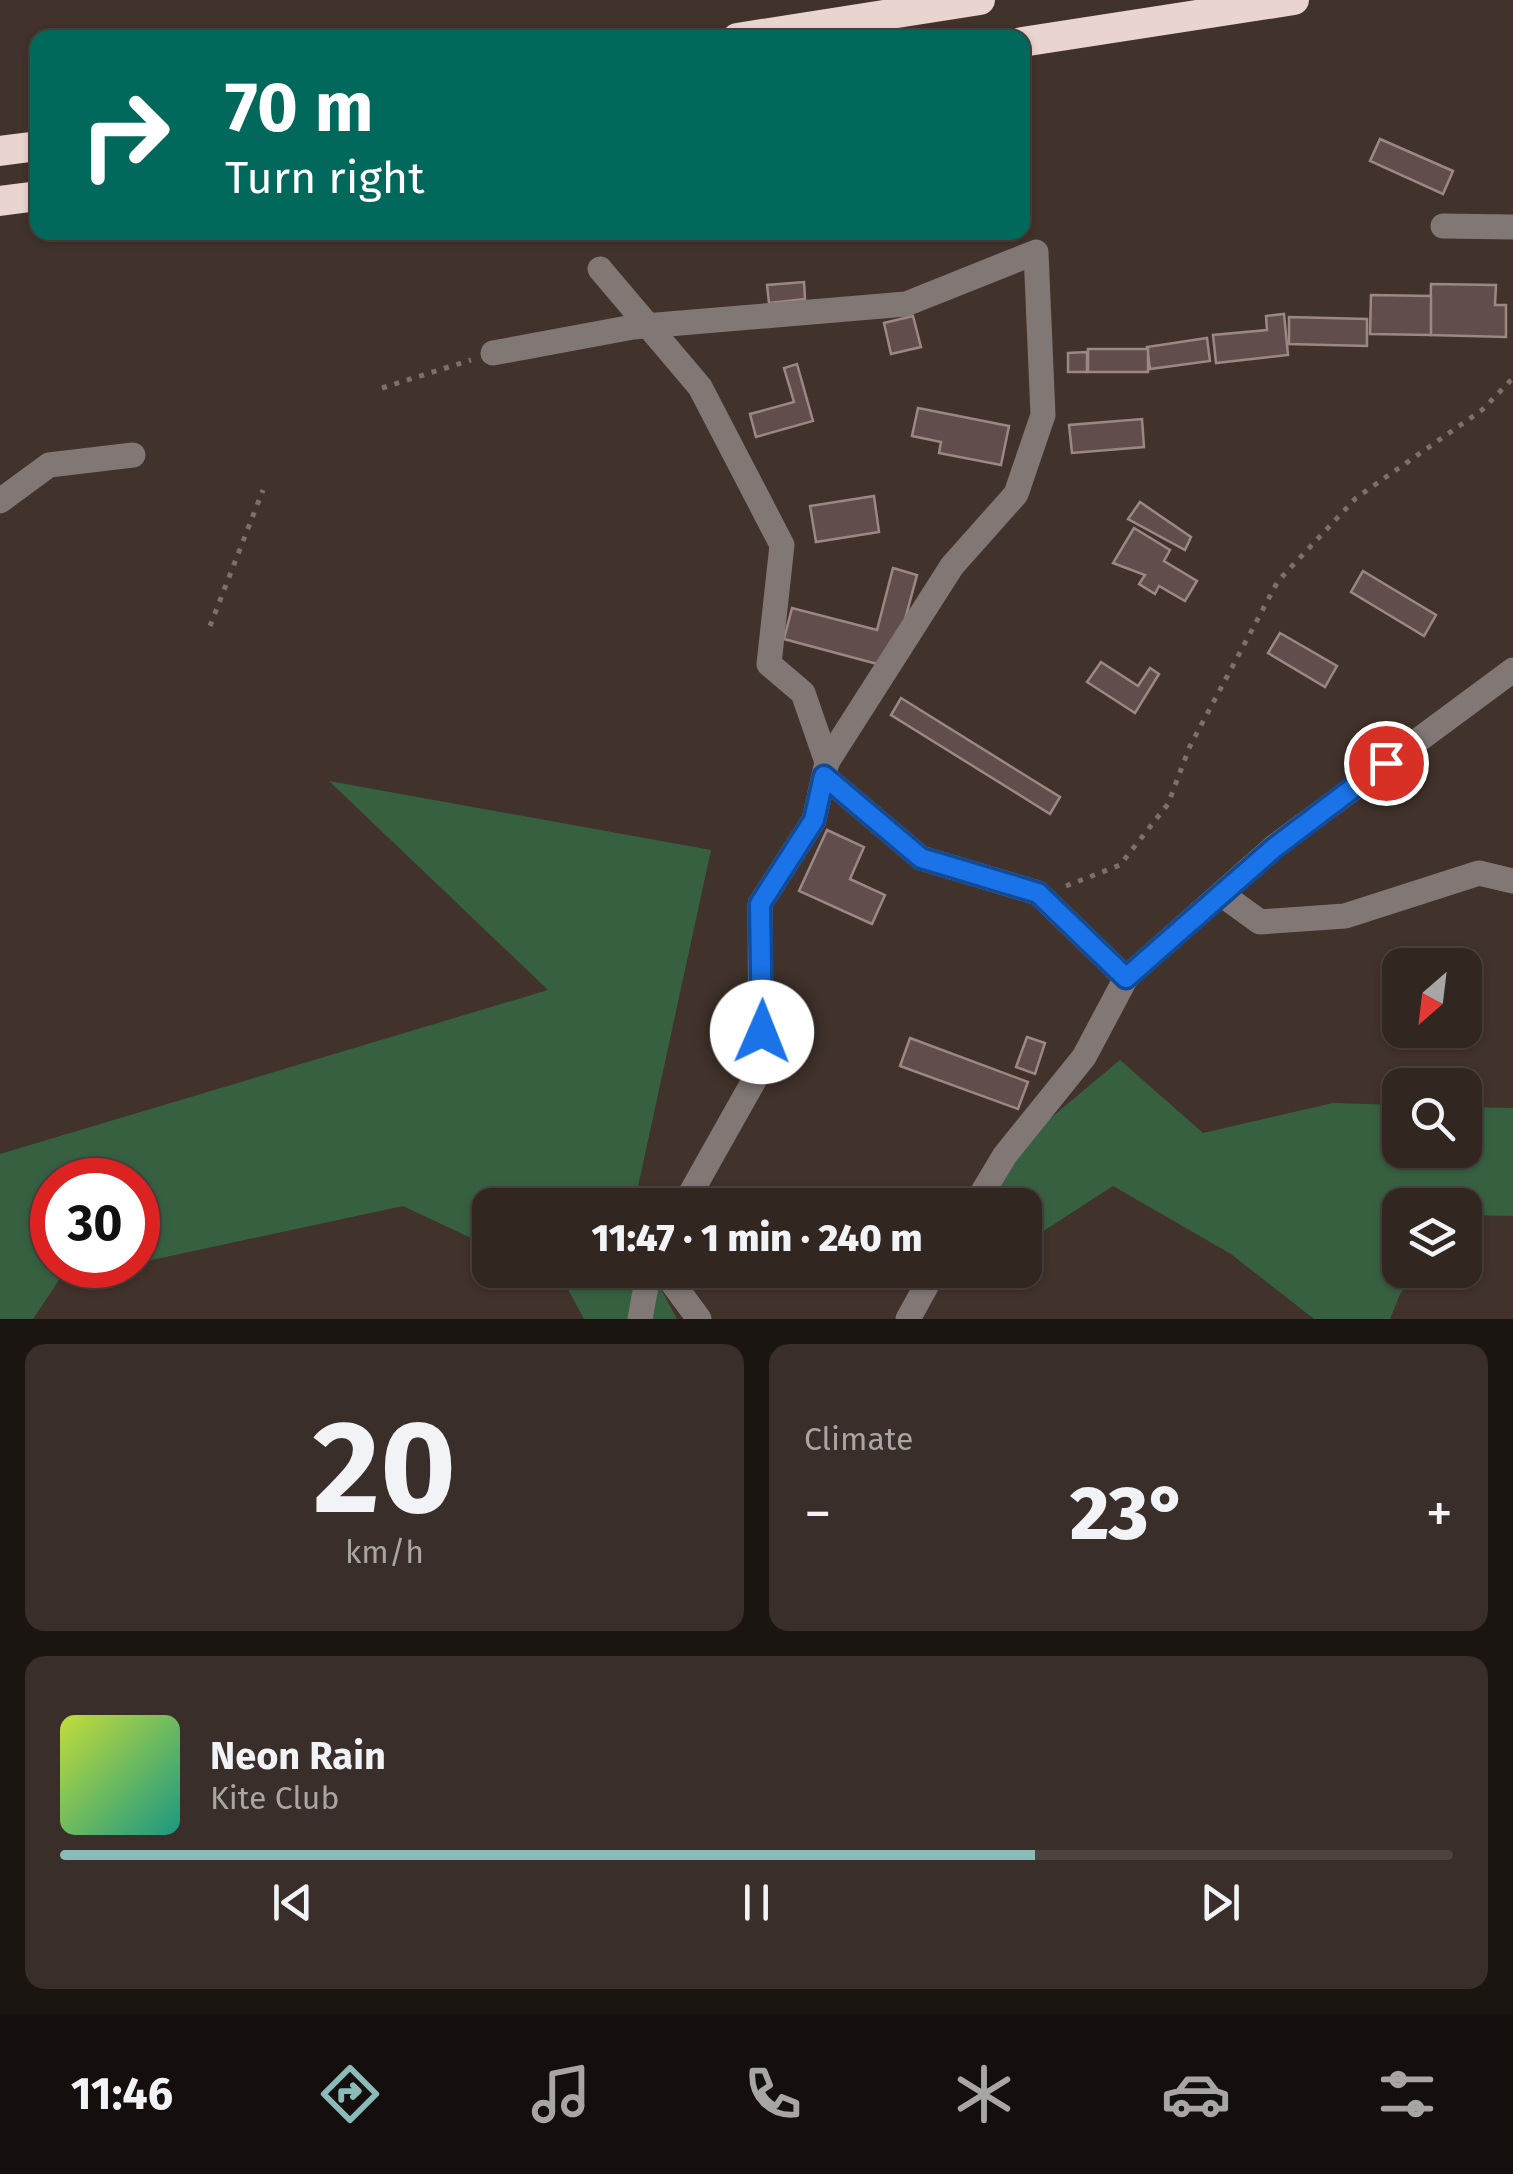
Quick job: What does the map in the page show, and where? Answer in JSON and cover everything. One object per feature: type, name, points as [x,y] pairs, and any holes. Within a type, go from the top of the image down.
[{"type":"highway","points":[[788,30],[980,0]]},
{"type":"highway","points":[[1030,41],[1294,0]]},
{"type":"highway","points":[[0,152],[30,147]]},
{"type":"highway","points":[[0,202],[30,197]]},
{"type":"street","points":[[1442,226],[1513,227]]},
{"type":"street","points":[[493,354],[649,326],[906,304],[1036,252],[1043,415],[1016,494],[952,566],[825,769],[814,820],[760,904],[761,1068],[694,1188]]},
{"type":"street","points":[[600,269],[700,387],[782,546],[769,664],[802,693],[825,769],[921,858],[1038,893],[1126,978]]},
{"type":"street","points":[[0,501],[50,465],[133,455]]},
{"type":"street","points":[[985,1188],[1005,1155],[1084,1057],[1126,978],[1224,896],[1274,848],[1513,670]]},
{"type":"street","points":[[1224,896],[1260,922],[1345,916],[1479,874],[1513,880]]},
{"type":"street","points":[[640,1319],[646,1288]]},
{"type":"street","points":[[677,1288],[700,1319]]},
{"type":"street","points":[[908,1319],[925,1288]]},
{"type":"path","points":[[382,388],[493,354]]},
{"type":"path","points":[[1038,893],[1120,865],[1168,804],[1190,746],[1278,581],[1356,498],[1482,410],[1513,378]]},
{"type":"path","points":[[210,626],[263,490]]},
{"type":"green space","points":[[329,781],[711,850],[638,1188],[472,1188],[472,1239],[403,1206],[160,1258],[160,1158],[30,1158],[30,1288],[54,1288],[33,1319],[0,1319],[0,1154],[548,990]]},
{"type":"green space","points":[[1120,1060],[1203,1133],[1333,1103],[1382,1104],[1382,1168],[1482,1168],[1482,1107],[1513,1108],[1513,1216],[1482,1215],[1482,1188],[1382,1188],[1382,1288],[1405,1288],[1390,1319],[1314,1319],[1231,1254],[1113,1186],[1042,1232],[1042,1188],[973,1188],[973,1183]]},
{"type":"green space","points":[[567,1288],[661,1288],[677,1319],[584,1319]]},
{"type":"building","points":[[1380,139],[1453,171],[1443,194],[1370,161]]},
{"type":"building","points":[[804,282],[805,299],[769,303],[767,285]]},
{"type":"building","points":[[1431,284],[1496,285],[1495,305],[1506,305],[1506,337],[1430,335]]},
{"type":"building","points":[[1371,295],[1431,296],[1431,335],[1370,334]]},
{"type":"building","points":[[1284,314],[1288,355],[1216,363],[1213,335],[1267,330],[1266,316]]},
{"type":"building","points":[[913,316],[921,347],[891,354],[884,323]]},
{"type":"building","points":[[1289,317],[1367,319],[1367,346],[1289,344]]},
{"type":"building","points":[[1207,338],[1210,361],[1150,369],[1147,347]]},
{"type":"building","points":[[1088,349],[1148,349],[1148,372],[1088,372]]},
{"type":"building","points":[[1087,352],[1087,372],[1068,372],[1068,353]]},
{"type":"building","points":[[797,364],[813,421],[756,437],[750,414],[794,402],[784,368]]},
{"type":"building","points":[[918,408],[1009,426],[1001,465],[939,453],[941,442],[912,436]]},
{"type":"building","points":[[1142,419],[1144,447],[1072,453],[1069,425]]},
{"type":"building","points":[[874,496],[879,532],[816,542],[810,506]]},
{"type":"building","points":[[1140,502],[1191,537],[1185,550],[1128,519]]},
{"type":"building","points":[[1134,528],[1170,550],[1164,561],[1197,581],[1185,601],[1159,586],[1155,594],[1139,584],[1145,575],[1113,563]]},
{"type":"building","points":[[893,568],[917,575],[892,668],[784,639],[792,608],[877,630]]},
{"type":"building","points":[[1363,571],[1436,615],[1424,636],[1351,592]]},
{"type":"building","points":[[1280,633],[1337,666],[1325,687],[1268,653]]},
{"type":"building","points":[[1101,662],[1138,686],[1150,668],[1159,674],[1135,713],[1087,682]]},
{"type":"building","points":[[901,698],[1060,797],[1050,814],[891,715]]},
{"type":"building","points":[[827,830],[864,847],[850,879],[885,895],[872,924],[799,891]]},
{"type":"building","points":[[1027,1037],[1045,1043],[1035,1074],[1016,1067]]},
{"type":"building","points":[[910,1038],[1028,1082],[1018,1109],[900,1066]]},
{"type":"route","points":[[762,1032],[764,962],[760,904],[814,820],[824,776],[921,858],[1038,893],[1126,978],[1224,896],[1274,848],[1386,763]]}]
